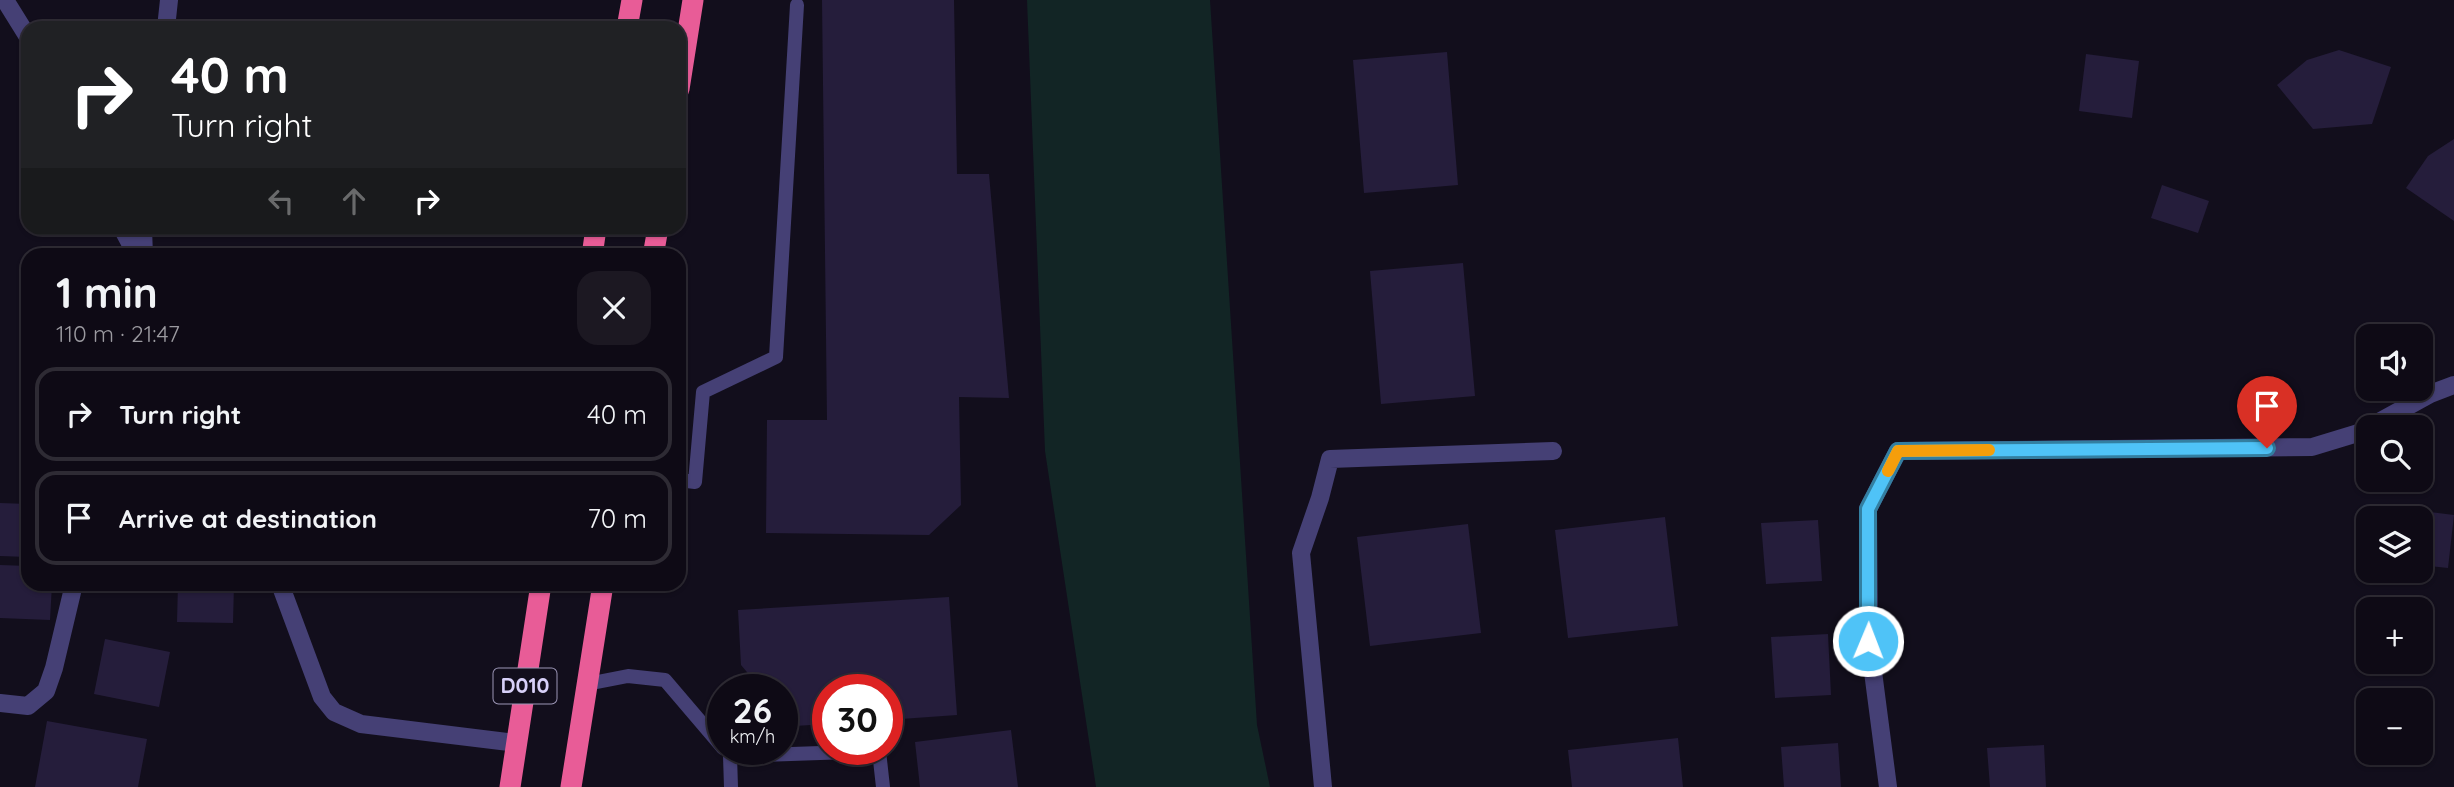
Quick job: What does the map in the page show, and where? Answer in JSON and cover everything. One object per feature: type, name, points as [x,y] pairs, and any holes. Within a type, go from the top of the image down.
[{"type":"highway","points":[[628,21],[632,0]]},
{"type":"highway","points":[[686,44],[693,0]]},
{"type":"highway","name":"D010","points":[[510,787],[540,591]]},
{"type":"highway","points":[[571,787],[602,591]]},
{"type":"street","points":[[2,0],[21,27]]},
{"type":"street","points":[[167,21],[169,0]]},
{"type":"street","points":[[2392,415],[2430,394],[2454,385]]},
{"type":"street","points":[[1888,787],[1868,641],[1868,509],[1898,451],[2312,447],[2356,434]]},
{"type":"street","points":[[1323,787],[1301,553],[1330,459],[1553,451]]},
{"type":"street","points":[[0,703],[29,706],[46,691],[72,591]]},
{"type":"street","points":[[282,591],[322,698],[334,712],[360,724],[516,743]]},
{"type":"lane","points":[[686,481],[695,482],[703,392],[776,357],[797,5]]},
{"type":"lane","points":[[587,684],[628,676],[665,680],[707,730]]},
{"type":"lane","points":[[798,751],[879,751],[883,787]]},
{"type":"lane","points":[[727,765],[731,787]]},
{"type":"green space","points":[[1027,0],[1210,0],[1257,725],[1270,787],[1096,787],[1045,451]]},
{"type":"building","points":[[822,0],[954,0],[957,174],[989,174],[1009,398],[959,397],[961,505],[929,535],[766,533],[767,420],[827,420]]},
{"type":"building","points":[[2339,50],[2391,67],[2372,124],[2313,129],[2277,85],[2307,60]]},
{"type":"building","points":[[1447,52],[1458,185],[1364,193],[1353,60]]},
{"type":"building","points":[[2086,54],[2139,61],[2132,118],[2079,111]]},
{"type":"building","points":[[2454,139],[2454,221],[2406,188],[2428,156]]},
{"type":"building","points":[[2162,185],[2209,201],[2198,233],[2151,218]]},
{"type":"building","points":[[1463,263],[1475,396],[1381,404],[1370,271]]},
{"type":"building","points":[[0,503],[21,504],[21,557],[0,556]]},
{"type":"building","points":[[2433,512],[2454,515],[2448,568],[2433,566]]},
{"type":"building","points":[[1665,517],[1678,626],[1568,638],[1555,530]]},
{"type":"building","points":[[1818,520],[1822,581],[1766,584],[1761,523]]},
{"type":"building","points":[[1468,524],[1481,633],[1370,646],[1357,537]]},
{"type":"building","points":[[0,565],[21,566],[21,591],[52,591],[50,620],[0,618]]},
{"type":"building","points":[[178,591],[234,591],[233,623],[177,622]]},
{"type":"building","points":[[949,597],[957,715],[903,719],[903,674],[812,674],[812,725],[798,726],[798,674],[749,674],[741,665],[738,610]]},
{"type":"building","points":[[1828,634],[1831,695],[1775,698],[1771,637]]},
{"type":"building","points":[[105,639],[170,652],[159,707],[94,694]]},
{"type":"building","points":[[47,721],[147,739],[138,787],[35,787]]},
{"type":"building","points":[[1011,730],[1018,787],[920,787],[915,742]]},
{"type":"building","points":[[1678,738],[1683,787],[1572,787],[1568,750]]},
{"type":"building","points":[[1838,743],[1841,787],[1784,787],[1781,747]]},
{"type":"building","points":[[2044,745],[2046,787],[1990,787],[1987,748]]},
{"type":"slow traffic","points":[[1888,471],[1898,451],[1989,450]]},
{"type":"route","points":[[1868,641],[1868,509],[1898,451],[2267,448]]}]
